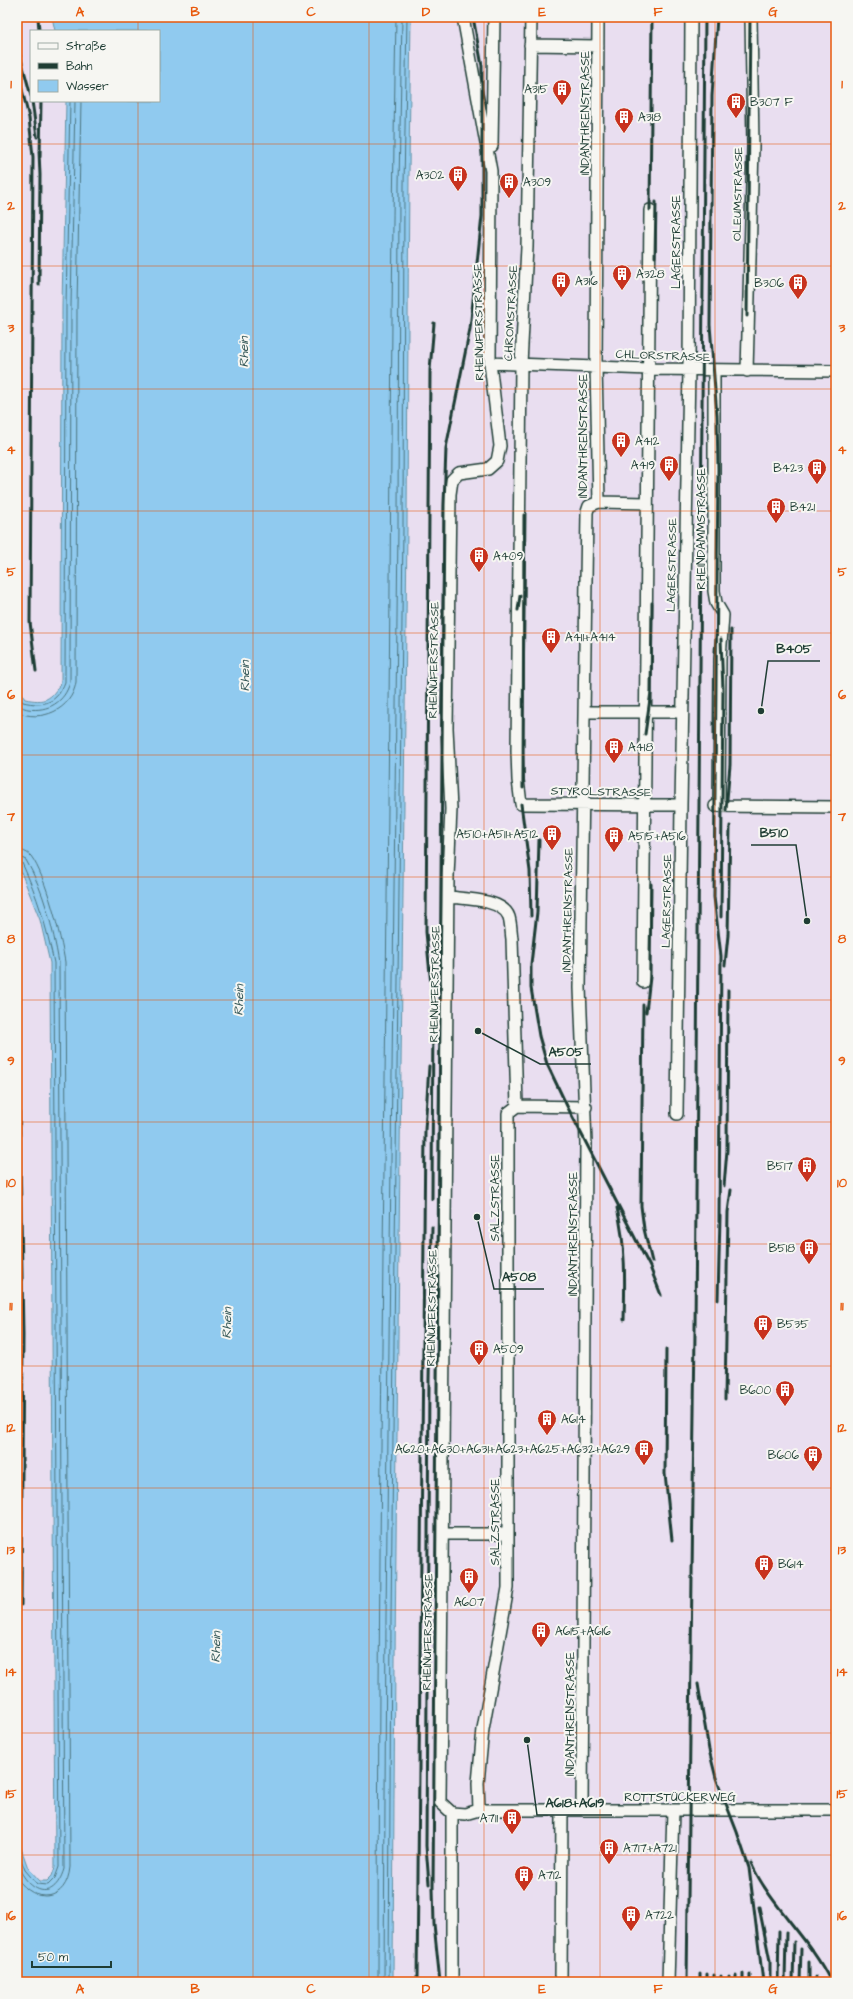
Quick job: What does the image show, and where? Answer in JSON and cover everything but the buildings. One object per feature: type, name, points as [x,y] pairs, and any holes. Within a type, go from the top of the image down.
[{"type":"street","name":"RHEINUFERSTRASSE","points":[[452,1813],[440,1802],[448,876],[451,809],[447,728],[450,494],[452,480],[459,474],[488,469],[498,460],[500,446],[490,363],[492,171],[463,17]]},
{"type":"street","points":[[492,171],[494,17]]},
{"type":"street","name":"CHROMSTRASSE","points":[[521,804],[517,758],[520,364],[528,246],[531,17]]},
{"type":"street","name":"INDANTHRENSTRASSE","points":[[582,1810],[586,1107],[580,988],[587,512],[590,506],[599,502],[596,367],[598,17]]},
{"type":"street","name":"LAGERSTRASSE","points":[[677,1114],[680,806],[689,370],[691,17]]},
{"type":"street","name":"OLEUMSTRASSE","points":[[747,371],[753,146],[751,17]]},
{"type":"street","points":[[530,45],[598,46]]},
{"type":"street","points":[[643,982],[650,210]]},
{"type":"street","name":"CHLORSTRASSE","points":[[490,363],[689,370],[836,371]]},
{"type":"street","name":"RHEINDAMMSTRASSE","points":[[714,370],[714,591],[716,603],[723,614],[720,659],[717,806],[836,806]]},
{"type":"street","points":[[599,502],[647,503]]},
{"type":"street","points":[[584,712],[682,712]]},
{"type":"street","name":"STYROLSTRASSE","points":[[521,804],[680,806]]},
{"type":"street","points":[[449,897],[481,900],[498,905],[508,916],[512,939],[517,1106],[586,1107]]},
{"type":"street","name":"SALZSTRASSE","points":[[479,1810],[478,1783],[483,1729],[508,1588],[508,1113],[517,1106]]},
{"type":"street","points":[[442,1534],[508,1534]]},
{"type":"street","name":"ROTTSTÜCKERWEG","points":[[452,1813],[464,1814],[479,1810],[836,1810]]},
{"type":"street","points":[[561,1982],[562,1810]]},
{"type":"street","points":[[668,1982],[673,1810]]},
{"type":"street","points":[[452,1813],[452,1982]]},
{"type":"shaded area","points":[[17,17],[52,17],[55,30],[30,30],[30,102],[66,102],[62,306],[61,682],[54,695],[40,702],[25,699],[17,688]]},
{"type":"shaded area","points":[[411,17],[836,17],[836,1982],[393,1982],[395,1617],[407,527],[408,185]]},
{"type":"shaded area","points":[[17,862],[40,920],[50,963],[55,1868],[52,1876],[47,1882],[40,1881],[28,1868],[17,1837]]},
{"type":"water","name":"Rhein","points":[[52,17],[411,17],[393,1982],[17,1982],[17,1837],[28,1868],[40,1881],[47,1881],[52,1876],[55,1867],[50,963],[40,920],[17,862],[17,688],[25,699],[38,701],[47,699],[54,693],[61,682],[62,306],[66,102],[160,102],[160,30],[55,30]]},
{"type":"railway","points":[[38,17],[39,30]]},
{"type":"railway","points":[[440,1982],[434,1924],[433,1888],[444,505],[446,448],[470,329],[482,216],[482,66],[473,17]]},
{"type":"railway","points":[[650,210],[652,17]]},
{"type":"railway","points":[[687,1982],[695,1331],[705,17]]},
{"type":"railway","points":[[717,17],[712,96],[710,325],[717,416],[718,469],[714,897],[721,956],[719,1222]]},
{"type":"railway","points":[[747,316],[750,17]]},
{"type":"railway","points":[[17,45],[30,92]]},
{"type":"railway","points":[[17,69],[29,118],[33,157],[30,622],[36,671]]},
{"type":"railway","points":[[32,102],[37,137]]},
{"type":"railway","points":[[40,157],[41,102]]},
{"type":"railway","points":[[39,151],[39,285]]},
{"type":"railway","points":[[655,257],[656,202]]},
{"type":"railway","points":[[432,1199],[433,1006],[426,932],[430,370],[434,323]]},
{"type":"railway","points":[[523,788],[524,515]]},
{"type":"railway","points":[[518,610],[520,596]]},
{"type":"railway","points":[[645,734],[651,692],[652,603]]},
{"type":"railway","points":[[726,810],[730,765],[731,630]]},
{"type":"railway","points":[[721,639],[723,690],[721,917]]},
{"type":"railway","points":[[521,804],[530,871],[531,916]]},
{"type":"railway","points":[[725,965],[728,935],[730,826]]},
{"type":"railway","points":[[539,840],[537,912],[531,964],[531,988],[539,1036],[547,1064],[650,1267],[661,1295]]},
{"type":"railway","points":[[646,1012],[650,977],[651,884]]},
{"type":"railway","points":[[17,967],[23,1335],[21,1605]]},
{"type":"railway","points":[[724,1186],[727,1150],[728,990]]},
{"type":"railway","points":[[643,1005],[641,1206],[644,1229],[652,1262]]},
{"type":"railway","points":[[417,1982],[425,1130],[429,1066]]},
{"type":"railway","points":[[725,1399],[728,1212],[731,1190]]},
{"type":"railway","points":[[617,1208],[622,1236],[625,1278],[624,1320]]},
{"type":"railway","points":[[718,1300],[720,1216]]},
{"type":"railway","points":[[429,1884],[426,1846],[429,1380],[432,1227]]},
{"type":"railway","points":[[666,1349],[665,1474],[672,1540]]},
{"type":"railway","points":[[698,1684],[709,1750],[716,1778],[749,1868],[763,1982]]},
{"type":"railway","points":[[751,1863],[769,1894],[812,1951],[831,1982]]},
{"type":"railway","points":[[759,1907],[770,1961],[770,1982]]},
{"type":"railway","points":[[778,1982],[779,1931]]},
{"type":"railway","points":[[785,1982],[786,1932]]},
{"type":"railway","points":[[793,1982],[794,1942]]},
{"type":"railway","points":[[800,1982],[801,1949]]},
{"type":"railway","points":[[809,1962],[809,1982]]},
{"type":"railway","points":[[700,1974],[700,1982]]},
{"type":"railway","points":[[707,1974],[707,1982]]},
{"type":"railway","points":[[743,1974],[743,1982]]},
{"type":"railway","points":[[714,1975],[714,1982]]},
{"type":"railway","points":[[750,1975],[750,1982]]},
{"type":"railway","points":[[721,1976],[721,1982]]},
{"type":"railway","points":[[736,1976],[736,1982]]},
{"type":"railway","points":[[729,1977],[729,1982]]},
{"type":"railway","points":[[816,1977],[816,1982]]},
{"type":"place","name":"A315","points":[[562,106]]},
{"type":"place","name":"B307 F","points":[[736,119]]},
{"type":"place","name":"A318","points":[[624,134]]},
{"type":"place","name":"A302","points":[[458,192]]},
{"type":"place","name":"A309","points":[[509,199]]},
{"type":"place","name":"A328","points":[[622,291]]},
{"type":"place","name":"A316","points":[[561,298]]},
{"type":"place","name":"B306","points":[[798,300]]},
{"type":"place","name":"A412","points":[[621,458]]},
{"type":"place","name":"A419","points":[[669,482]]},
{"type":"place","name":"B423","points":[[817,485]]},
{"type":"place","name":"B421","points":[[776,524]]},
{"type":"place","name":"A409","points":[[479,573]]},
{"type":"place","name":"A411+A414","points":[[551,654]]},
{"type":"place","name":"B405","points":[[761,711]]},
{"type":"place","name":"A418","points":[[614,764]]},
{"type":"place","name":"A510+A511+A512","points":[[552,851]]},
{"type":"place","name":"A515+A516","points":[[614,853]]},
{"type":"place","name":"B510","points":[[807,921]]},
{"type":"place","name":"A505","points":[[478,1031]]},
{"type":"place","name":"B517","points":[[807,1183]]},
{"type":"place","name":"A508","points":[[477,1217]]},
{"type":"place","name":"B518","points":[[809,1265]]},
{"type":"place","name":"B535","points":[[763,1341]]},
{"type":"place","name":"A509","points":[[479,1366]]},
{"type":"place","name":"B600","points":[[785,1407]]},
{"type":"place","name":"A614","points":[[547,1436]]},
{"type":"place","name":"A620+A630+A631+A623+A625+A632+A629","points":[[644,1466]]},
{"type":"place","name":"B606","points":[[813,1472]]},
{"type":"place","name":"B614","points":[[764,1581]]},
{"type":"place","name":"A607","points":[[469,1594]]},
{"type":"place","name":"A615+A616","points":[[541,1648]]},
{"type":"place","name":"A618+A619","points":[[527,1740]]},
{"type":"place","name":"A711","points":[[512,1835]]},
{"type":"place","name":"A717+A721","points":[[609,1865]]},
{"type":"place","name":"A712","points":[[524,1892]]},
{"type":"place","name":"A722","points":[[631,1932]]}]
